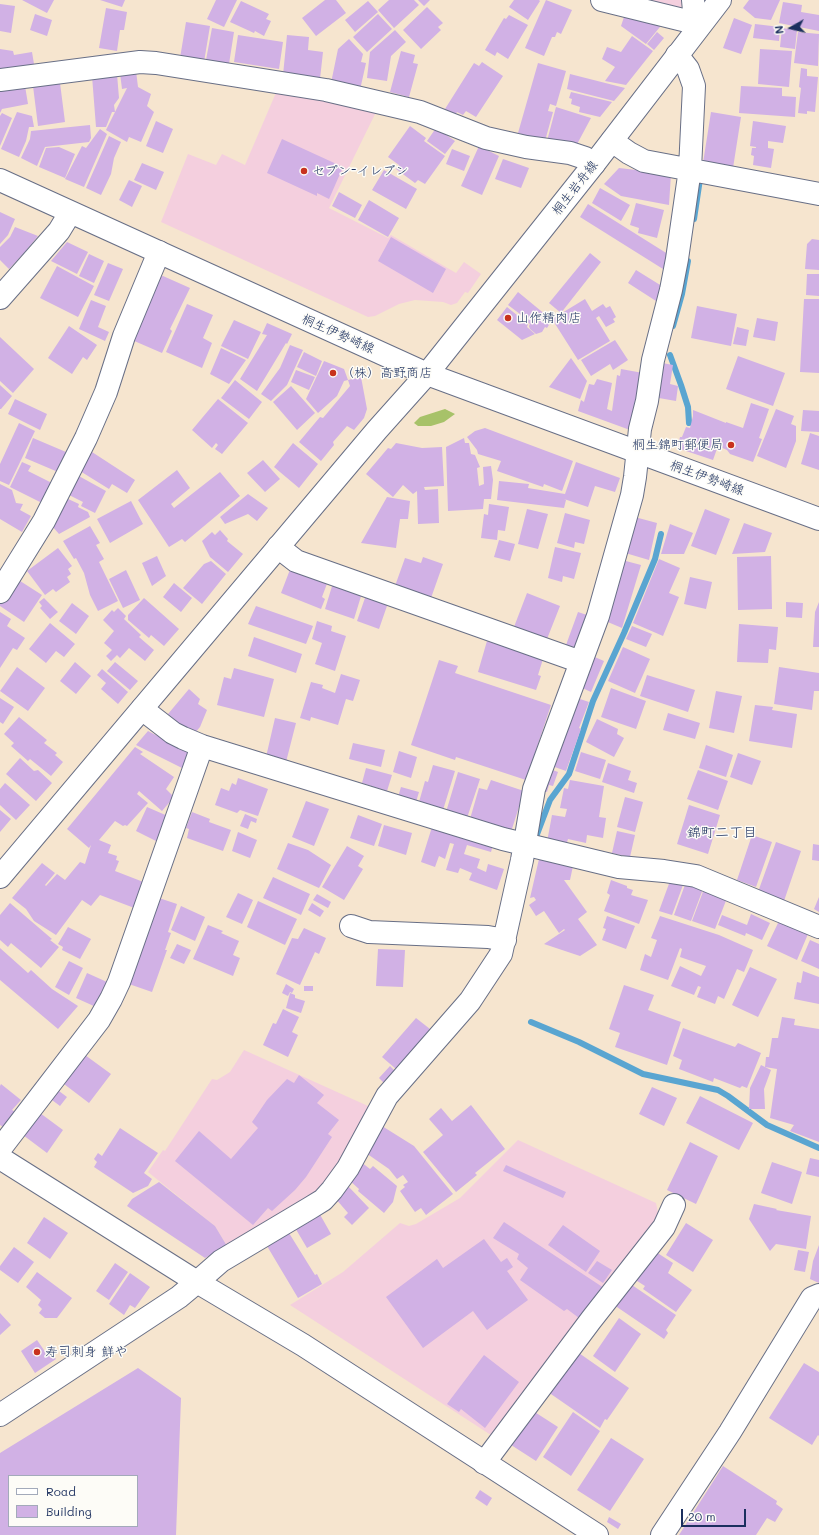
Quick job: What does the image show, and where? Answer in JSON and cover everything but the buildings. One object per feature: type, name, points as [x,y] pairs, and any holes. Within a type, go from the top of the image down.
[{"type":"street","points":[[602,0],[687,21],[699,26]]},
{"type":"street","points":[[693,0],[694,11],[699,26]]},
{"type":"street","name":"桐生岩舟線","points":[[0,877],[376,430],[427,374],[594,164],[720,0]]},
{"type":"street","points":[[0,1414],[178,1297],[221,1261],[323,1200],[348,1168],[387,1096],[470,1001],[498,960],[505,940],[525,845],[534,789],[598,616],[632,495],[640,429],[647,401],[653,360],[671,290],[677,259],[690,169],[694,86],[688,69],[677,55]]},
{"type":"street","points":[[0,80],[140,62],[156,63],[326,90],[420,112],[486,138],[526,147],[575,154],[594,164]]},
{"type":"street","points":[[612,141],[644,161],[819,194]]},
{"type":"street","name":"桐生伊勢崎線","points":[[0,180],[427,374],[819,519]]},
{"type":"street","points":[[0,298],[56,236],[70,213]]},
{"type":"street","points":[[0,592],[44,521],[86,438],[106,392],[124,336],[159,252]]},
{"type":"street","points":[[278,547],[296,561],[581,662]]},
{"type":"street","points":[[142,709],[173,733],[202,746],[503,840],[619,867],[664,871],[696,876],[819,927]]},
{"type":"street","points":[[0,1149],[95,1026],[111,999],[122,974],[202,746]]},
{"type":"street","points":[[351,926],[369,932],[488,937],[505,940]]},
{"type":"street","points":[[0,1158],[197,1282],[302,1345],[597,1535]]},
{"type":"street","points":[[484,1463],[591,1320],[664,1227],[674,1205]]},
{"type":"street","points":[[662,1535],[730,1432],[812,1298],[819,1295]]},
{"type":"shaded area","points":[[640,0],[682,0],[681,11]]},
{"type":"shaded area","points":[[278,88],[378,108],[329,208],[388,238],[391,235],[456,273],[464,262],[481,274],[468,293],[465,292],[457,303],[451,305],[443,302],[415,300],[399,304],[375,316],[368,317],[161,222],[188,154],[216,165],[222,154],[245,165]]},
{"type":"shaded area","points":[[244,1050],[368,1106],[370,1114],[322,1191],[227,1246],[215,1226],[148,1172],[163,1150],[165,1151],[212,1079],[217,1080],[230,1072]]},
{"type":"shaded area","points":[[518,1140],[656,1203],[660,1223],[494,1437],[290,1305],[343,1272],[400,1223],[409,1226],[416,1224],[460,1198]]},
{"type":"green space","points":[[445,409],[455,414],[444,422],[431,426],[418,426],[414,423],[420,417]]},
{"type":"waterway","points":[[694,219],[700,179]]},
{"type":"waterway","points":[[673,326],[682,294],[688,261]]},
{"type":"waterway","points":[[670,355],[688,407],[689,423]]},
{"type":"waterway","points":[[536,837],[550,800],[569,774],[593,701],[624,633],[655,559],[661,534]]},
{"type":"waterway","points":[[531,1022],[579,1042],[643,1074],[718,1090],[767,1125],[819,1148]]},
{"type":"place","name":"セブン-イレブン","points":[[304,171]]},
{"type":"place","name":"山作精肉店","points":[[508,318]]},
{"type":"place","name":"（株）高野商店","points":[[333,373]]},
{"type":"place","name":"桐生錦町郵便局","points":[[731,445]]},
{"type":"place","name":"寿司刺身 鮮や","points":[[37,1352]]},
{"type":"district","name":"錦町二丁目","points":[[722,833]]}]
